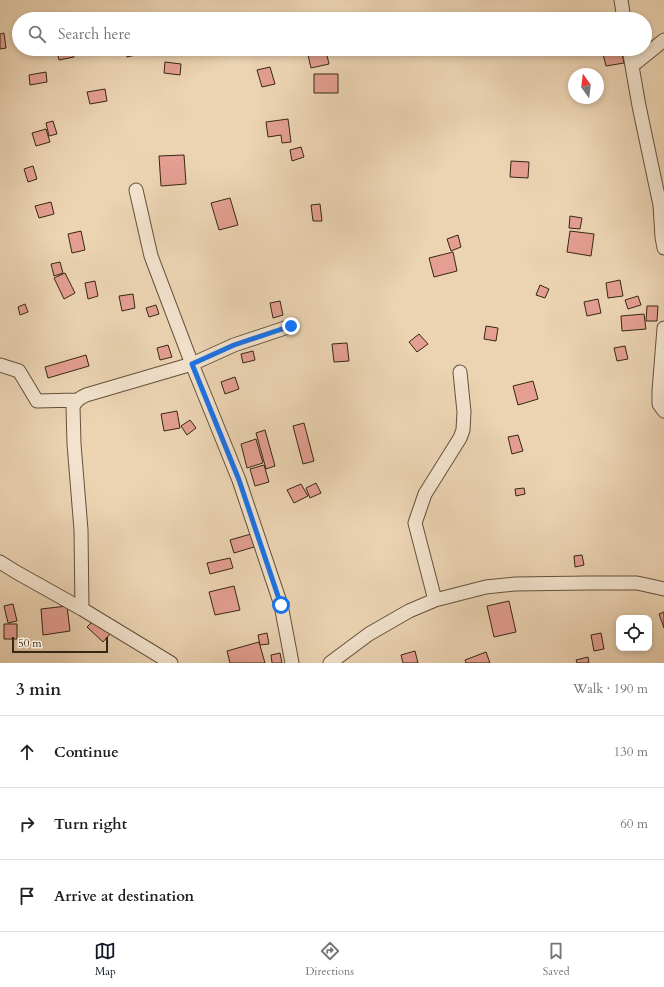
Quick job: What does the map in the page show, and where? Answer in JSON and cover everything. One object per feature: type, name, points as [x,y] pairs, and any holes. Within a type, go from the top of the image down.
[{"type":"street","points":[[621,0],[623,12]]},
{"type":"street","points":[[652,50],[664,40]]},
{"type":"street","points":[[630,56],[660,205],[664,248]]},
{"type":"street","points":[[632,66],[644,56]]},
{"type":"street","points":[[136,190],[151,256],[190,359],[239,480],[281,605],[292,663]]},
{"type":"street","points":[[0,365],[19,371],[37,401],[77,400],[86,395],[192,364],[234,345],[291,326]]},
{"type":"street","points":[[664,328],[662,392],[660,404],[664,411]]},
{"type":"street","points":[[435,600],[415,523],[425,494],[460,438],[463,430],[464,412],[460,372]]},
{"type":"street","points":[[77,400],[73,407],[74,444],[81,530],[82,610]]},
{"type":"street","points":[[0,562],[171,663]]},
{"type":"street","points":[[330,663],[368,634],[409,611],[435,600],[486,587],[515,584],[637,583],[664,589]]},
{"type":"building","points":[[4,33],[6,48],[0,49],[0,34]]},
{"type":"building","points":[[58,56],[74,57],[59,60]]},
{"type":"building","points":[[308,56],[327,56],[329,64],[311,68]]},
{"type":"building","points":[[604,56],[622,56],[624,63],[606,66]]},
{"type":"building","points":[[165,62],[181,64],[180,75],[164,73]]},
{"type":"building","points":[[270,67],[275,84],[262,87],[257,70]]},
{"type":"building","points":[[46,72],[47,82],[30,85],[29,75]]},
{"type":"building","points":[[314,74],[338,74],[338,93],[314,93]]},
{"type":"building","points":[[105,89],[107,101],[90,104],[87,92]]},
{"type":"building","points":[[288,119],[291,142],[282,143],[281,135],[268,137],[266,122]]},
{"type":"building","points":[[53,121],[57,134],[49,136],[46,123]]},
{"type":"building","points":[[46,129],[50,142],[36,146],[32,133]]},
{"type":"building","points":[[301,147],[304,157],[292,161],[290,150]]},
{"type":"building","points":[[184,155],[186,184],[161,186],[159,156]]},
{"type":"building","points":[[511,161],[529,162],[528,178],[510,177]]},
{"type":"building","points":[[33,166],[37,179],[28,182],[24,169]]},
{"type":"building","points":[[230,198],[238,225],[219,230],[211,203]]},
{"type":"building","points":[[51,202],[54,214],[39,218],[35,206]]},
{"type":"building","points":[[320,204],[322,221],[313,221],[311,205]]},
{"type":"building","points":[[570,216],[582,218],[580,229],[569,228]]},
{"type":"building","points":[[81,231],[85,250],[72,253],[68,234]]},
{"type":"building","points":[[570,231],[594,234],[591,256],[567,252]]},
{"type":"building","points":[[458,235],[461,247],[451,251],[447,239]]},
{"type":"building","points":[[453,252],[457,271],[434,277],[429,258]]},
{"type":"building","points":[[60,262],[63,273],[54,276],[51,264]]},
{"type":"building","points":[[65,273],[75,293],[64,299],[54,278]]},
{"type":"building","points":[[620,280],[623,296],[608,298],[606,283]]},
{"type":"building","points":[[95,281],[98,296],[88,299],[85,283]]},
{"type":"building","points":[[540,285],[549,289],[545,298],[536,295]]},
{"type":"building","points":[[133,294],[135,308],[122,311],[119,296]]},
{"type":"building","points":[[638,296],[641,305],[628,309],[625,300]]},
{"type":"building","points":[[598,299],[601,313],[587,316],[584,302]]},
{"type":"building","points":[[280,301],[283,315],[273,318],[270,303]]},
{"type":"building","points":[[25,304],[28,312],[20,315],[18,307]]},
{"type":"building","points":[[156,305],[159,314],[149,317],[146,308]]},
{"type":"building","points":[[647,306],[658,306],[657,321],[646,321]]},
{"type":"building","points":[[644,314],[646,329],[622,331],[621,316]]},
{"type":"building","points":[[486,326],[498,328],[496,341],[484,339]]},
{"type":"building","points":[[419,334],[428,344],[417,352],[409,342]]},
{"type":"building","points":[[347,343],[349,361],[334,362],[332,344]]},
{"type":"building","points":[[168,345],[172,357],[160,360],[157,348]]},
{"type":"building","points":[[625,346],[628,359],[617,361],[614,348]]},
{"type":"building","points":[[253,351],[255,360],[243,363],[241,354]]},
{"type":"building","points":[[86,355],[89,366],[48,378],[45,367]]},
{"type":"building","points":[[235,377],[239,389],[225,394],[221,382]]},
{"type":"building","points":[[533,381],[538,399],[518,405],[513,386]]},
{"type":"building","points":[[177,411],[180,428],[164,431],[161,414]]},
{"type":"building","points":[[190,420],[196,428],[187,435],[181,426]]},
{"type":"building","points":[[304,423],[314,461],[303,464],[293,426]]},
{"type":"building","points":[[265,430],[275,466],[266,469],[256,433]]},
{"type":"building","points":[[518,435],[523,451],[512,454],[508,437]]},
{"type":"building","points":[[256,439],[263,463],[247,468],[241,444]]},
{"type":"building","points":[[264,465],[269,482],[255,486],[250,469]]},
{"type":"building","points":[[316,483],[321,493],[310,498],[306,488]]},
{"type":"building","points":[[301,484],[308,496],[294,503],[287,490]]},
{"type":"building","points":[[524,488],[525,494],[516,496],[515,489]]},
{"type":"building","points":[[251,534],[254,547],[234,553],[230,540]]},
{"type":"building","points":[[582,555],[584,565],[575,567],[574,556]]},
{"type":"building","points":[[230,558],[233,568],[210,574],[207,563]]},
{"type":"building","points":[[234,586],[240,610],[215,615],[209,592]]},
{"type":"building","points":[[509,601],[516,632],[494,637],[487,606]]},
{"type":"building","points":[[13,604],[17,621],[8,623],[4,606]]},
{"type":"building","points":[[67,606],[70,631],[43,635],[41,609]]},
{"type":"building","points":[[664,612],[664,628],[659,614]]},
{"type":"building","points":[[95,619],[110,634],[103,642],[87,627]]},
{"type":"building","points":[[4,624],[17,624],[17,639],[4,639]]},
{"type":"building","points":[[267,633],[269,644],[260,645],[258,635]]},
{"type":"building","points":[[601,633],[604,649],[594,651],[591,635]]},
{"type":"building","points":[[259,642],[265,663],[230,663],[227,651]]},
{"type":"building","points":[[415,651],[418,663],[403,663],[401,655]]},
{"type":"building","points":[[486,652],[490,663],[466,663],[465,660]]},
{"type":"building","points":[[280,653],[282,663],[272,663],[271,655]]},
{"type":"building","points":[[588,657],[589,663],[577,663],[576,660]]},
{"type":"route","points":[[281,605],[239,480],[192,364],[234,345],[291,326]]}]
